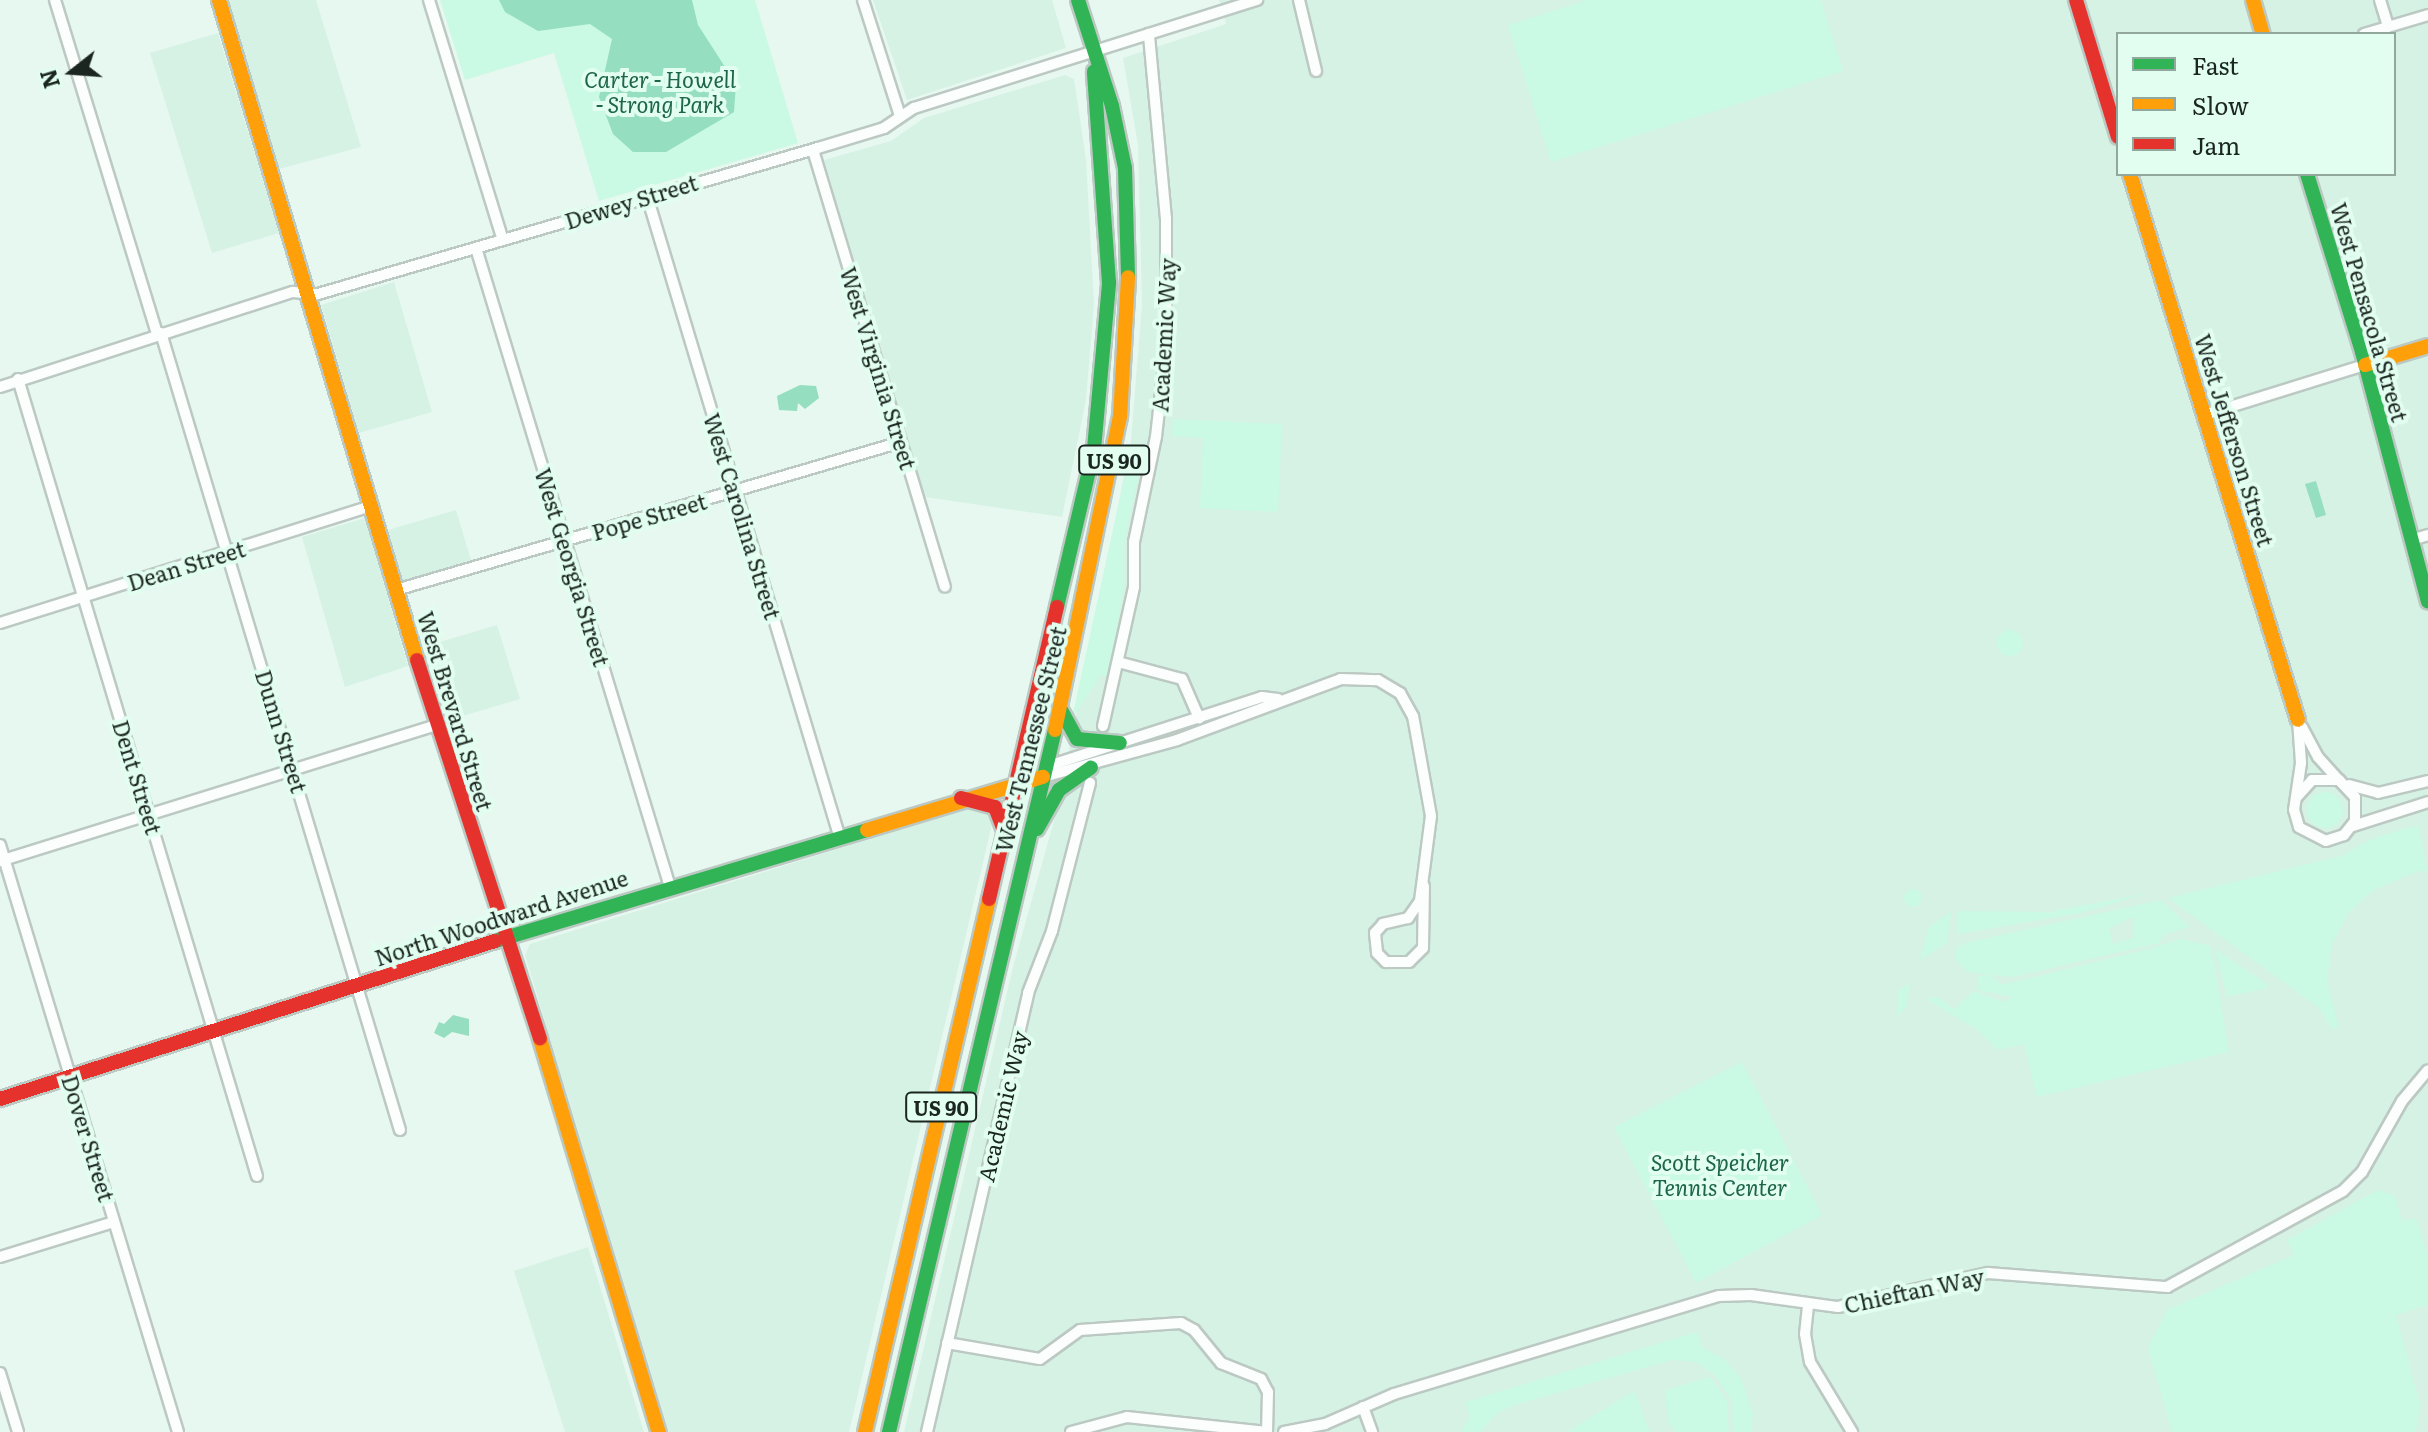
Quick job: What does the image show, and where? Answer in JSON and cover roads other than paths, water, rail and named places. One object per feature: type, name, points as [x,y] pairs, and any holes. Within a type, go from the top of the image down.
[{"type":"main road","name":"West Brevard Street","points":[[219,0],[437,725],[503,938],[554,1081],[659,1432]]},
{"type":"main road","name":"West Tennessee Street","points":[[889,1432],[1061,704],[1114,457],[1127,334],[1125,168],[1118,127],[1078,0]]},
{"type":"main road","points":[[2076,0],[2114,110]]},
{"type":"main road","points":[[2253,0],[2262,32]]},
{"type":"main road","name":"West Tennessee Street","points":[[865,1432],[1094,449],[1105,367],[1109,257],[1093,50]]},
{"type":"main road","name":"West Jefferson Street","points":[[2131,176],[2298,720]]},
{"type":"main road","name":"West Pensacola Street","points":[[2308,176],[2365,365],[2428,601]]},
{"type":"main road","points":[[2365,365],[2428,346]]},
{"type":"main road","points":[[1061,704],[1074,737],[1120,743]]},
{"type":"main road","name":"North Woodward Avenue","points":[[0,1099],[503,938],[1044,772]]},
{"type":"main road","points":[[1025,852],[1057,792],[1091,776]]},
{"type":"main road","points":[[961,798],[981,799],[999,811],[1004,839]]},
{"type":"street","name":"Dunn Street","points":[[55,0],[228,551],[400,1130]]},
{"type":"street","points":[[429,0],[503,240]]},
{"type":"street","points":[[863,0],[900,116]]},
{"type":"street","name":"Dewey Street","points":[[1,384],[293,292],[308,293],[476,248],[813,150],[884,128],[900,116],[1093,50],[1257,0]]},
{"type":"street","points":[[1299,0],[1316,71]]},
{"type":"street","points":[[2380,0],[2388,27]]},
{"type":"street","points":[[2371,32],[2428,15]]},
{"type":"street","name":"Academic Way","points":[[1103,726],[1134,587],[1134,542],[1158,426],[1167,332],[1167,228],[1149,34]]},
{"type":"street","name":"West Virginia Street","points":[[813,150],[945,586]]},
{"type":"street","name":"West Carolina Street","points":[[647,196],[839,835]]},
{"type":"street","name":"West Georgia Street","points":[[476,248],[670,887]]},
{"type":"street","points":[[2204,415],[2365,365]]},
{"type":"street","name":"Dent Street","points":[[18,379],[257,1176]]},
{"type":"street","name":"Pope Street","points":[[396,590],[901,442]]},
{"type":"street","name":"Dean Street","points":[[0,623],[371,506]]},
{"type":"street","points":[[2411,540],[2428,535]]},
{"type":"street","points":[[1118,662],[1182,679],[1199,718]]},
{"type":"street","name":"North Woodward Avenue","points":[[1044,772],[1091,776],[1262,709],[1278,699],[1359,677],[1385,683],[1403,697],[1417,727],[1428,788],[1423,948],[1405,963],[1386,962],[1375,950],[1376,930],[1408,918],[1424,886]]},
{"type":"street","name":"North Woodward Avenue","points":[[1044,772],[1120,743],[1262,697],[1278,699]]},
{"type":"street","name":"West Jefferson Street","points":[[2298,720],[2318,757],[2342,782]]},
{"type":"street","name":"West Jefferson Street","points":[[2296,798],[2298,720]]},
{"type":"street","points":[[2,861],[437,725]]},
{"type":"street","name":"Academic Way","points":[[927,1432],[1028,993],[1052,931],[1091,776]]},
{"type":"street","points":[[2428,781],[2378,793],[2342,782],[2312,780],[2296,798],[2296,821],[2311,837],[2336,839],[2351,828],[2428,802]]},
{"type":"street","points":[[2342,782],[2356,801],[2351,828]]},
{"type":"street","name":"Dover Street","points":[[0,845],[2,861],[178,1432]]},
{"type":"street","name":"Chieftan Way","points":[[1284,1432],[1325,1424],[1363,1407],[1709,1298],[1751,1295],[1808,1306],[1847,1306],[1988,1273],[2167,1287],[2343,1191],[2362,1172],[2402,1101],[2428,1070]]},
{"type":"street","points":[[0,1257],[114,1222]]},
{"type":"street","points":[[1808,1306],[1805,1334],[1810,1362],[1852,1432]]},
{"type":"street","points":[[947,1343],[1040,1359],[1080,1330],[1184,1324],[1221,1363],[1264,1381],[1267,1432],[1127,1417],[1071,1432]]},
{"type":"street","points":[[0,1373],[18,1432]]},
{"type":"street","points":[[1363,1407],[1372,1432]]},
{"type":"park label","name":"Carter - Howell - Strong Park","points":[[660,90]]},
{"type":"park label","name":"Scott Speicher Tennis Center","points":[[1720,1174]]}]
